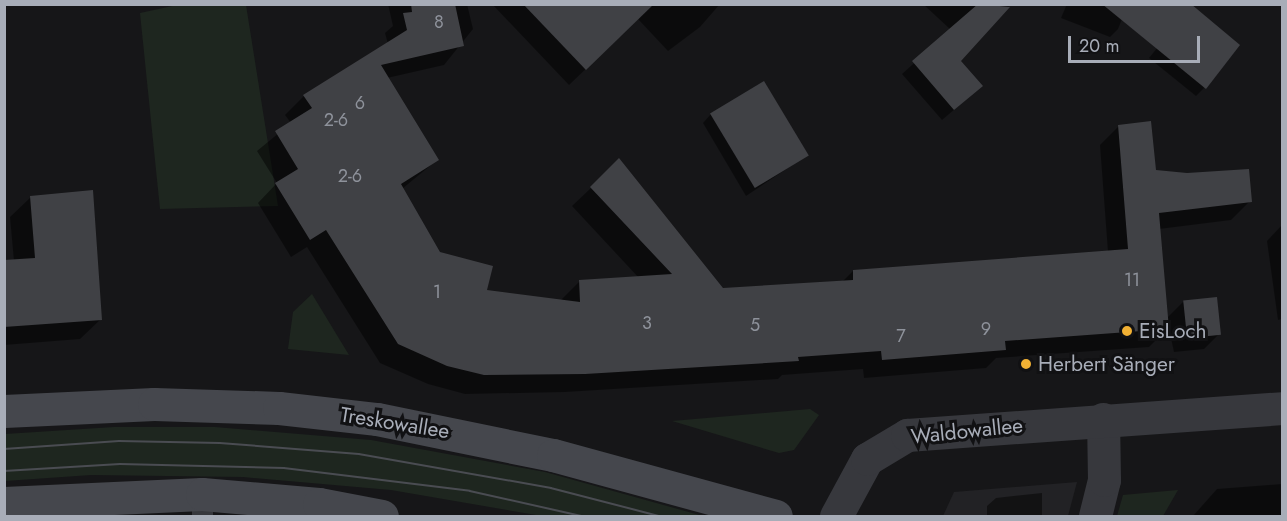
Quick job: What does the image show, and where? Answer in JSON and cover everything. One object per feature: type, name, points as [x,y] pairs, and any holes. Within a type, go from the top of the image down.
[{"type":"main road","name":"Treskowallee","points":[[4,411],[154,404],[279,408],[377,419],[553,455],[776,516]]},
{"type":"main road","points":[[4,503],[319,504],[382,516]]},
{"type":"street","name":"Waldowallee","points":[[836,516],[867,459],[907,435],[1282,408]]},
{"type":"street","points":[[1095,516],[1104,480],[1103,420]]},
{"type":"shaded area","points":[[177,5],[246,5],[278,206],[160,209],[140,13]]},
{"type":"shaded area","points":[[312,294],[349,355],[288,349],[293,312]]},
{"type":"shaded area","points":[[810,409],[819,415],[794,450],[779,453],[672,421]]},
{"type":"shaded area","points":[[114,427],[215,427],[371,440],[545,472],[703,516],[542,516],[391,490],[243,477],[91,475],[5,481],[5,434]]},
{"type":"shaded area","points":[[1077,482],[1068,516],[943,516],[954,492]]},
{"type":"shaded area","points":[[1178,490],[1163,516],[1117,516],[1123,495]]},
{"type":"building","points":[[411,4],[455,4],[464,46],[381,65],[439,160],[401,184],[440,252],[493,266],[487,290],[580,302],[579,280],[672,274],[590,187],[619,158],[723,288],[853,280],[853,270],[1128,249],[1118,125],[1151,121],[1156,170],[1187,173],[1249,169],[1252,202],[1159,213],[1169,329],[1005,341],[1006,350],[882,360],[881,351],[798,357],[799,361],[585,374],[484,375],[447,366],[398,344],[326,230],[310,240],[275,183],[298,169],[275,131],[312,108],[303,95],[407,30],[403,13],[412,12]]},
{"type":"building","points":[[523,4],[654,4],[586,70]]},
{"type":"building","points":[[978,4],[1010,7],[961,61],[983,86],[954,110],[912,61]]},
{"type":"building","points":[[1102,4],[1191,4],[1240,45],[1206,89]]},
{"type":"building","points":[[764,81],[809,156],[755,188],[710,113]]},
{"type":"building","points":[[93,190],[102,320],[4,327],[4,260],[35,258],[30,196]]},
{"type":"building","points":[[1217,297],[1221,335],[1187,338],[1183,301]]},
{"type":"tram line","points":[[4,449],[119,441],[220,443],[359,454],[551,488],[659,516]]},
{"type":"tram line","points":[[4,471],[120,464],[284,468],[470,491],[582,516]]},
{"type":"place","name":"EisLoch","points":[[1127,331]]},
{"type":"place","name":"Herbert Sänger","points":[[1026,364]]}]
